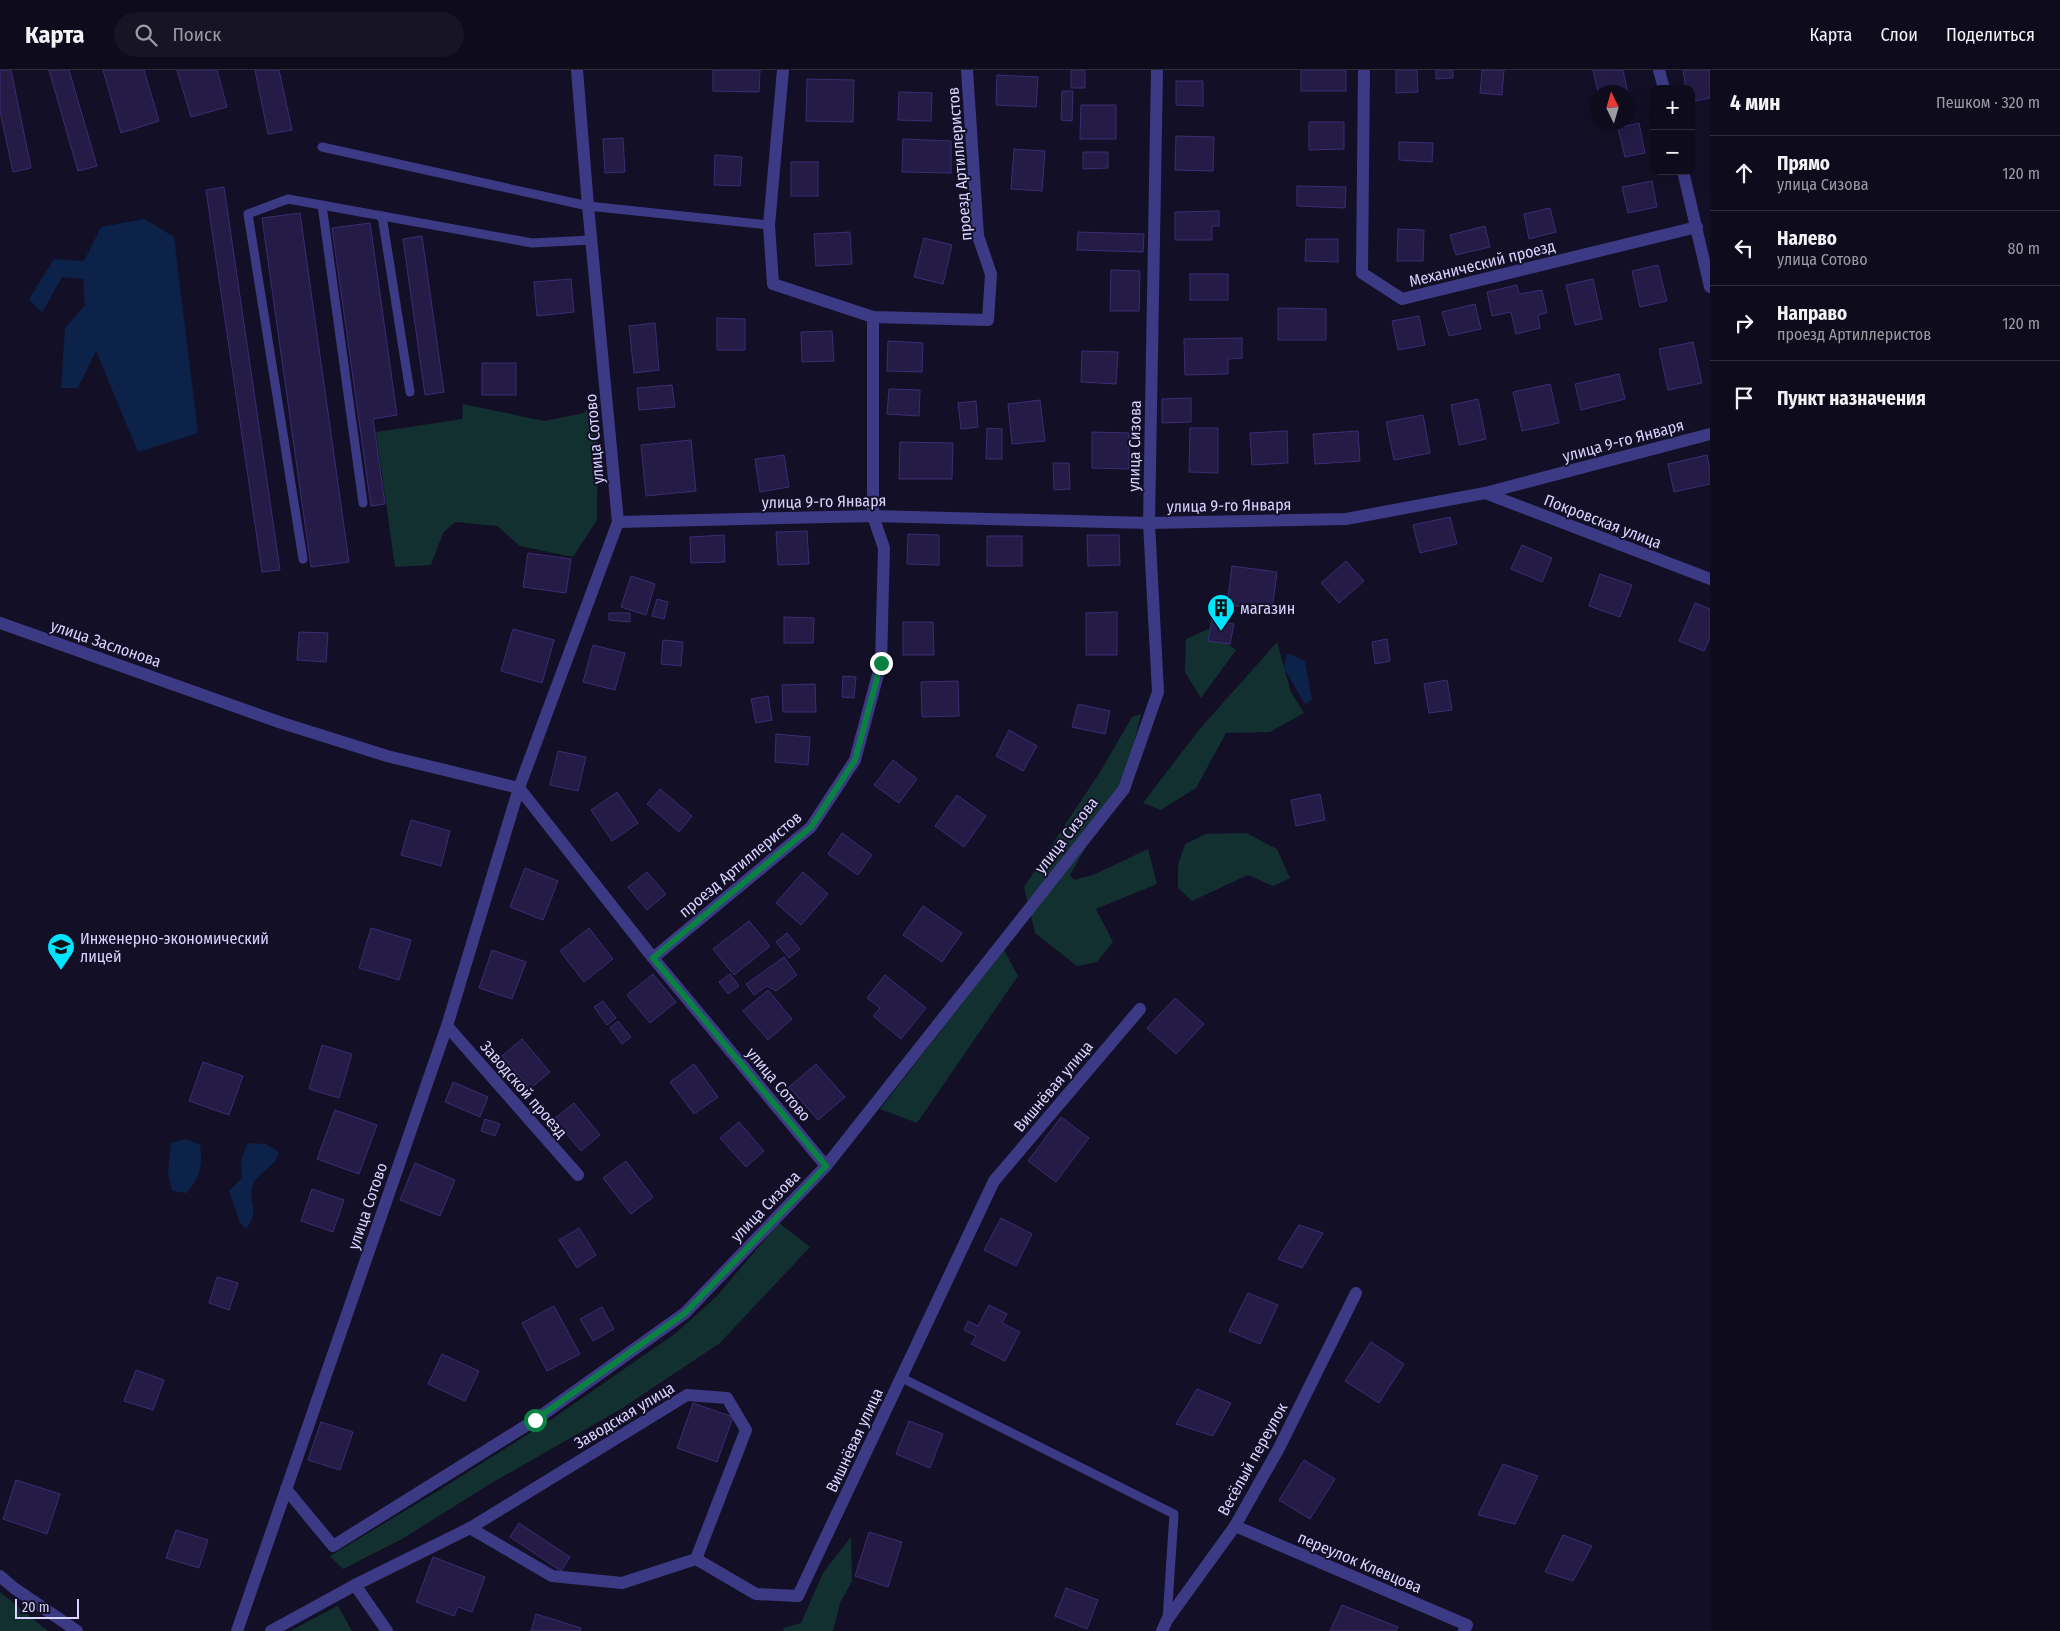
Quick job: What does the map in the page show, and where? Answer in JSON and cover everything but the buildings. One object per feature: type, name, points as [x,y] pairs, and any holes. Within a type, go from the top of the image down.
[{"type":"street","name":"улица Сотово","points":[[237,1631],[447,1026],[519,788],[618,522],[577,70]]},
{"type":"street","name":"проезд Артиллеристов","points":[[783,70],[769,225],[773,284],[873,317],[988,320],[991,274],[978,236],[967,70]]},
{"type":"street","name":"улица Сизова","points":[[286,1489],[333,1546],[535,1420],[685,1313],[826,1166],[1124,789],[1158,692],[1149,522],[1157,70]]},
{"type":"street","name":"Механический проезд","points":[[1364,70],[1362,272],[1402,299],[1697,227]]},
{"type":"street","points":[[1659,70],[1663,85]]},
{"type":"street","points":[[1684,175],[1710,287]]},
{"type":"street","name":"проезд Артиллеристов","points":[[653,958],[811,827],[855,760],[881,663],[884,548],[873,516],[873,317]]},
{"type":"street","name":"улица 9-го Января","points":[[618,522],[873,516],[1149,522],[1346,519],[1485,494],[1710,434]]},
{"type":"street","name":"Покровская улица","points":[[1485,494],[1710,579]]},
{"type":"street","name":"улица Заслонова","points":[[0,623],[279,722],[387,756],[519,788]]},
{"type":"street","name":"улица Сотово","points":[[519,788],[653,958],[826,1166]]},
{"type":"street","name":"Вишнёвая улица","points":[[696,1559],[756,1594],[798,1596],[994,1181],[1140,1009]]},
{"type":"street","name":"Заводской проезд","points":[[447,1026],[578,1175]]},
{"type":"street","name":"Весёлый переулок","points":[[1165,1625],[1235,1526],[1279,1448],[1356,1293]]},
{"type":"street","name":"Заводская улица","points":[[470,1528],[687,1395],[727,1398],[746,1430],[696,1559]]},
{"type":"street","name":"переулок Клевцова","points":[[1235,1526],[1467,1625],[1464,1631]]},
{"type":"street","points":[[271,1631],[355,1585],[470,1528],[552,1576],[622,1584],[696,1559]]},
{"type":"street","points":[[0,1576],[14,1588],[77,1631]]},
{"type":"street","points":[[355,1585],[387,1631]]},
{"type":"lane","points":[[322,148],[588,206],[769,225]]},
{"type":"lane","points":[[303,559],[248,214],[288,199],[532,243],[591,240]]},
{"type":"lane","points":[[322,205],[363,503]]},
{"type":"lane","points":[[382,216],[410,392]]},
{"type":"lane","points":[[902,1378],[1174,1514],[1165,1625]]},
{"type":"green space","points":[[463,404],[544,421],[598,410],[597,520],[573,557],[520,546],[497,526],[455,522],[443,533],[431,565],[395,567],[376,432],[462,419]]},
{"type":"green space","points":[[1208,629],[1236,650],[1201,698],[1185,672],[1186,639]]},
{"type":"green space","points":[[1277,642],[1291,692],[1304,713],[1270,732],[1226,733],[1196,788],[1161,810],[1143,803],[1198,731]]},
{"type":"green space","points":[[1141,714],[1126,777],[1070,875],[1074,880],[1093,875],[1148,849],[1157,884],[1096,909],[1113,942],[1097,962],[1077,966],[1035,933],[1024,887],[1102,769],[1132,717]]},
{"type":"green space","points":[[1246,833],[1277,849],[1290,878],[1273,886],[1248,875],[1192,901],[1178,888],[1178,865],[1185,844],[1206,834]]},
{"type":"green space","points":[[1004,950],[1018,976],[917,1123],[880,1109]]},
{"type":"green space","points":[[779,1223],[810,1247],[720,1343],[621,1409],[490,1484],[402,1539],[343,1569],[330,1556],[552,1419],[676,1333],[716,1297]]},
{"type":"green space","points":[[851,1537],[852,1581],[840,1603],[833,1631],[783,1631],[784,1628],[801,1623],[823,1573]]},
{"type":"green space","points":[[0,1592],[48,1631],[0,1631]]},
{"type":"green space","points":[[337,1606],[352,1631],[290,1631]]},
{"type":"water","points":[[144,219],[174,237],[198,433],[138,452],[96,351],[78,388],[61,388],[65,328],[85,305],[83,279],[62,277],[42,313],[29,299],[54,259],[84,261],[101,227]]},
{"type":"water","points":[[1287,653],[1305,661],[1312,700],[1305,704],[1284,668]]},
{"type":"water","points":[[186,1139],[200,1145],[201,1159],[198,1176],[187,1193],[172,1191],[168,1174],[171,1143]]},
{"type":"water","points":[[248,1143],[266,1144],[279,1152],[274,1163],[254,1183],[251,1194],[253,1217],[246,1229],[240,1223],[229,1191],[242,1178],[241,1160]]},
{"type":"place","name":"магазин","points":[[1221,632]]},
{"type":"place","name":"Инженерно-экономический лицей","points":[[61,971]]},
{"type":"route","points":[[535,1420],[685,1313],[826,1166],[653,958],[811,827],[855,760],[881,663]]}]
